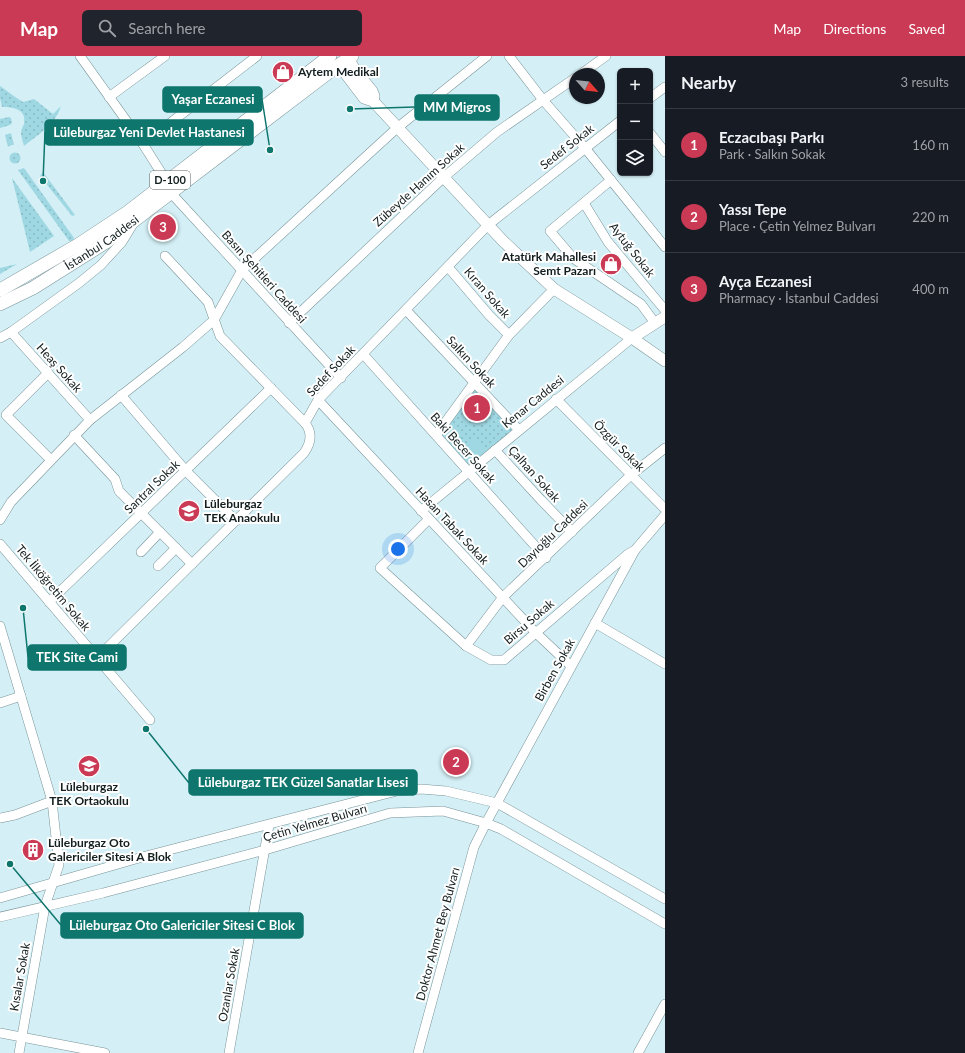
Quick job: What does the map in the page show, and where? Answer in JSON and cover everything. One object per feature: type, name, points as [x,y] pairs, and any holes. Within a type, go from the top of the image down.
[{"type":"highway","name":"İstanbul Caddesi","points":[[0,290],[96,234],[169,187],[342,58]]},
{"type":"highway","name":"İstanbul Caddesi","points":[[0,304],[33,288],[106,242],[137,218],[169,187]]},
{"type":"main road","points":[[342,58],[355,70],[372,91],[374,96],[373,101],[397,128],[488,225],[554,289],[632,338],[665,361]]},
{"type":"main road","name":"Kenar Caddesi","points":[[632,338],[665,317]]},
{"type":"street","points":[[109,97],[165,56]]},
{"type":"street","points":[[143,144],[257,56]]},
{"type":"street","points":[[0,520],[11,502],[90,420],[214,320],[242,270],[397,128],[487,56]]},
{"type":"street","points":[[509,56],[543,100],[585,148],[665,247]]},
{"type":"street","points":[[589,68],[606,56]]},
{"type":"street","name":"Basın Şehitleri Caddesi","points":[[82,57],[143,144],[169,187],[289,323],[341,378]]},
{"type":"street","name":"Zübeyde Hanım Sokak","points":[[289,323],[443,178],[497,132],[569,82]]},
{"type":"street","points":[[653,96],[665,87]]},
{"type":"street","name":"Sedef Sokak","points":[[305,423],[318,400],[488,225],[617,123]]},
{"type":"street","points":[[653,137],[665,152]]},
{"type":"street","points":[[611,180],[550,231],[573,258],[641,304],[655,323]]},
{"type":"street","name":"Aytuğ Sokak","points":[[584,203],[608,242],[665,310]]},
{"type":"street","points":[[0,338],[11,332],[79,283],[101,265],[122,242],[137,218]]},
{"type":"street","points":[[97,658],[304,453],[311,439],[309,430],[305,423],[220,336],[208,302],[165,256]]},
{"type":"street","name":"Kıran Sokak","points":[[448,267],[489,315],[509,335]]},
{"type":"street","points":[[436,435],[509,335],[554,289]]},
{"type":"street","name":"Salkın Sokak","points":[[406,310],[519,430]]},
{"type":"street","name":"Heaş Sokak","points":[[11,332],[90,420]]},
{"type":"street","name":"Kenar Caddesi","points":[[421,511],[632,338]]},
{"type":"street","name":"Baki Becer Sokak","points":[[364,354],[546,558]]},
{"type":"street","points":[[48,373],[6,415],[51,460]]},
{"type":"street","name":"Santral Sokak","points":[[49,602],[271,388]]},
{"type":"street","points":[[122,395],[186,471],[236,521]]},
{"type":"street","name":"Özgür Sokak","points":[[556,399],[665,509]]},
{"type":"street","name":"Hasan Tabak Sokak","points":[[318,400],[535,632],[571,666]]},
{"type":"street","points":[[74,435],[115,479],[119,491],[192,564]]},
{"type":"street","name":"Dayıoğlu Caddesi","points":[[466,646],[503,597],[546,558],[631,475],[665,448]]},
{"type":"street","name":"Çalhan Sokak","points":[[495,450],[572,532]]},
{"type":"street","name":"Birsu Sokak","points":[[429,519],[380,568],[466,646],[491,660],[504,660],[535,632],[628,554],[635,550],[665,515]]},
{"type":"street","points":[[141,552],[160,532]]},
{"type":"street","name":"Tek İlköğretim Sokak","points":[[0,544],[150,720]]},
{"type":"street","points":[[158,566],[176,548]]},
{"type":"street","name":"Birben Sokak","points":[[486,823],[635,550]]},
{"type":"street","points":[[595,623],[665,664]]},
{"type":"street","name":"Kısalar Sokak","points":[[0,626],[52,801],[59,865],[45,906],[18,1053]]},
{"type":"street","points":[[0,703],[21,696]]},
{"type":"street","name":"Çetin Yelmez Bulvarı","points":[[0,898],[146,856],[397,791],[421,790],[446,791],[497,803],[665,899]]},
{"type":"street","points":[[1,815],[15,814],[52,801]]},
{"type":"street","name":"Çetin Yelmez Bulvarı","points":[[0,917],[103,893],[265,850],[390,813],[443,811],[486,823],[501,829],[665,924]]},
{"type":"street","name":"Doktor Ahmet Bey Bulvarı","points":[[418,1053],[474,847],[486,823]]},
{"type":"street","name":"Ozanlar Sokak","points":[[229,1053],[269,825]]},
{"type":"street","points":[[638,1053],[665,1004]]},
{"type":"street","points":[[0,1033],[105,1053]]},
{"type":"shaded area","points":[[0,86],[23,102],[34,99],[53,114],[61,106],[51,124],[24,146],[21,133],[24,124],[23,115],[15,108],[2,107]]},
{"type":"shaded area","points":[[11,118],[12,123],[0,128],[0,119]]},
{"type":"shaded area","points":[[11,133],[14,145],[8,147],[5,135]]},
{"type":"shaded area","points":[[13,153],[17,153],[19,154],[19,162],[13,163],[10,160],[10,156]]},
{"type":"shaded area","points":[[24,168],[74,238],[73,241],[69,241],[18,170]]},
{"type":"shaded area","points":[[43,172],[75,215],[72,216],[40,176]]},
{"type":"shaded area","points":[[12,178],[54,236],[30,252]]},
{"type":"shaded area","points":[[17,264],[0,274],[0,268]]},
{"type":"shaded area","points":[[475,386],[514,430],[468,469],[439,435]]},
{"type":"shaded area","points":[[475,437],[486,449],[468,467],[457,455]]},
{"type":"place","name":"Aytem Medikal","points":[[283,72]]},
{"type":"place","name":"MM Migros","points":[[350,109]]},
{"type":"place","name":"Yaşar Eczanesi","points":[[270,150]]},
{"type":"place","name":"Lüleburgaz Yeni Devlet Hastanesi","points":[[43,181]]},
{"type":"place","name":"Ayça Eczanesi","points":[[163,227]]},
{"type":"place","name":"Atatürk Mahallesi Semt Pazarı","points":[[611,264]]},
{"type":"place","name":"Eczacıbaşı Parkı","points":[[477,408]]},
{"type":"place","name":"Lüleburgaz TEK Anaokulu","points":[[189,511]]},
{"type":"place","name":"TEK Site Cami","points":[[23,608]]},
{"type":"place","name":"Lüleburgaz TEK Güzel Sanatlar Lisesi","points":[[146,729]]},
{"type":"place","name":"Yassı Tepe","points":[[456,762]]},
{"type":"place","name":"Lüleburgaz TEK Ortaokulu","points":[[89,766]]},
{"type":"place","name":"Lüleburgaz Oto Galericiler Sitesi A Blok","points":[[33,850]]},
{"type":"place","name":"Lüleburgaz Oto Galericiler Sitesi C Blok","points":[[10,864]]}]
